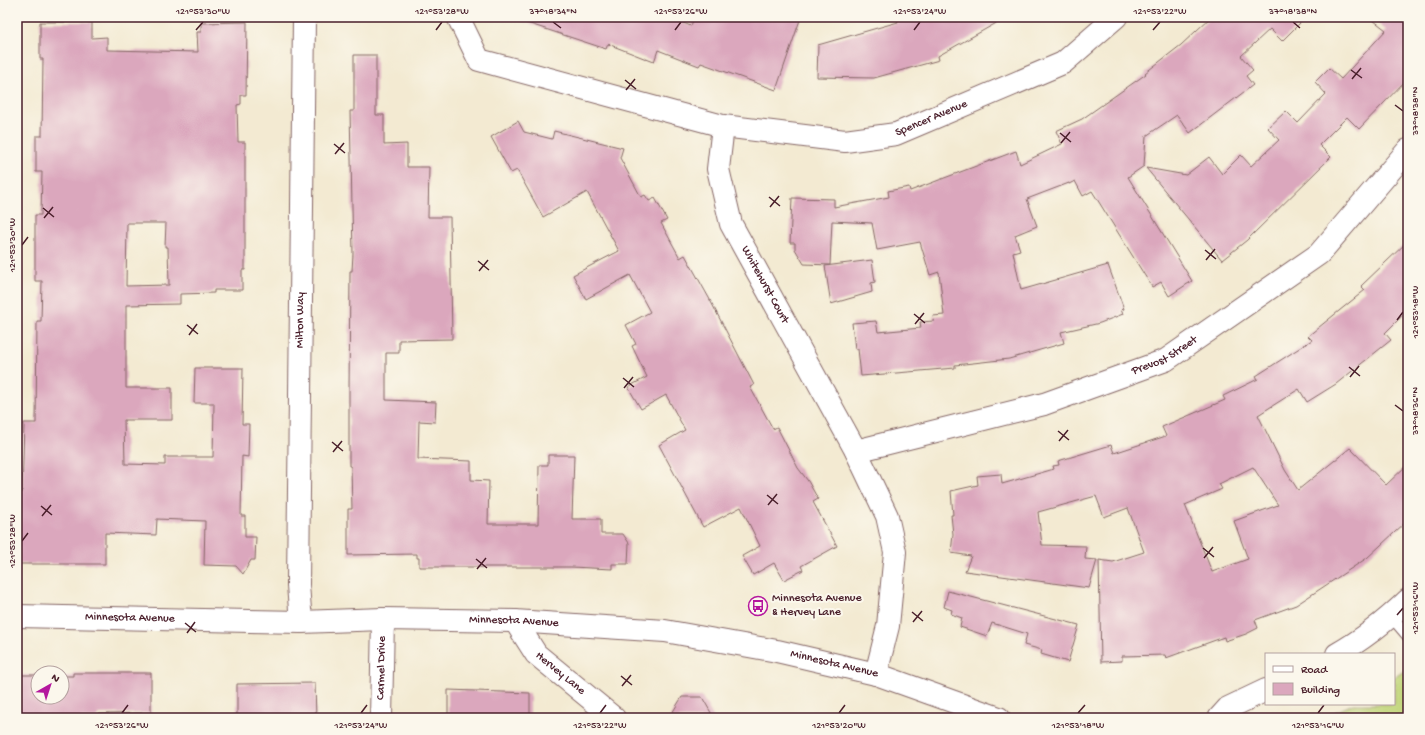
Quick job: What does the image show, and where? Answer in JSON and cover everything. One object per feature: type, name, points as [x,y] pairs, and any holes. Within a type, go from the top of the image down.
[{"type":"street","name":"Milton Way","points":[[301,622],[298,577],[304,17]]},
{"type":"street","points":[[458,17],[479,60],[723,126]]},
{"type":"street","name":"Spencer Avenue","points":[[723,126],[845,141],[896,134],[1063,63],[1116,17]]},
{"type":"street","name":"Whitehurst Court","points":[[723,126],[718,169],[731,224],[856,451],[887,516],[896,552],[888,626],[876,674]]},
{"type":"street","name":"Prevost Street","points":[[856,451],[1044,404],[1166,360],[1319,254],[1408,150]]},
{"type":"street","points":[[1340,653],[1363,639],[1408,600]]},
{"type":"street","name":"Minnesota Avenue","points":[[17,616],[301,622],[383,619],[515,621],[665,631],[758,647],[876,674],[999,718]]},
{"type":"street","name":"Carmel Drive","points":[[380,718],[383,619]]},
{"type":"street","name":"Hervey Lane","points":[[515,621],[536,654],[614,718]]},
{"type":"street","points":[[1219,718],[1228,708],[1265,690]]},
{"type":"lane","points":[[1391,616],[1408,636]]},
{"type":"green space","points":[[1408,668],[1408,718],[1322,718],[1351,705],[1395,705],[1395,677]]},
{"type":"building","points":[[521,17],[668,17],[691,26],[694,17],[801,17],[776,90],[701,63],[699,66],[658,50],[654,62],[608,44],[606,49],[521,21]]},
{"type":"building","points":[[896,17],[1007,17],[938,56],[939,60],[874,78],[817,77],[818,45],[898,22]]},
{"type":"building","points":[[1211,17],[1306,17],[1282,41],[1270,29],[1241,56],[1253,70],[1246,76],[1253,85],[1190,133],[1177,115],[1146,136],[1144,166],[1128,177],[1192,281],[1169,296],[1161,282],[1152,287],[1092,191],[1083,196],[1075,181],[1027,199],[1037,226],[1015,235],[1020,250],[1013,252],[1021,290],[1108,265],[1124,309],[1121,310],[1123,314],[1100,323],[1061,332],[1064,343],[1009,359],[955,365],[955,368],[861,376],[858,349],[855,349],[852,323],[876,321],[878,332],[921,328],[920,322],[934,321],[933,316],[944,315],[939,272],[930,275],[920,242],[877,250],[872,223],[832,221],[830,265],[804,264],[795,249],[795,243],[790,243],[792,198],[834,199],[834,207],[889,197],[888,191],[909,187],[910,191],[1016,151],[1020,164],[1062,144],[1056,131],[1082,119],[1146,74],[1145,73],[1181,45]]},
{"type":"building","points":[[1369,17],[1408,17],[1408,78],[1359,129],[1347,117],[1319,145],[1331,157],[1247,240],[1222,260],[1146,168],[1186,175],[1209,157],[1222,174],[1241,155],[1251,166],[1279,140],[1268,128],[1286,111],[1298,123],[1326,94],[1315,82],[1329,68],[1341,79],[1386,30]]},
{"type":"building","points":[[40,22],[92,22],[92,38],[107,37],[107,50],[198,52],[197,32],[201,32],[201,23],[247,22],[246,95],[241,95],[241,104],[237,105],[238,142],[245,142],[245,270],[242,270],[242,290],[214,290],[214,293],[180,294],[180,304],[126,305],[126,388],[172,388],[172,420],[124,420],[125,464],[165,465],[165,457],[213,457],[214,403],[194,403],[195,368],[243,368],[242,424],[249,424],[248,457],[242,456],[241,516],[245,516],[245,537],[256,537],[255,560],[251,560],[243,574],[236,566],[204,565],[205,521],[157,519],[156,535],[105,533],[105,564],[17,564],[17,492],[22,492],[24,423],[36,423],[37,321],[41,321],[42,281],[35,281],[35,215],[41,215],[42,172],[36,172],[36,136],[42,136],[43,59],[40,59]],"holes":[[[127,223],[166,223],[165,247],[168,247],[169,285],[126,286]]]},
{"type":"building","points":[[354,55],[376,55],[376,115],[384,115],[384,145],[407,144],[407,167],[429,167],[428,217],[450,217],[452,339],[399,340],[399,353],[386,353],[386,400],[436,402],[435,422],[419,421],[418,459],[471,461],[471,480],[489,481],[488,524],[538,524],[539,465],[548,465],[548,455],[574,455],[572,519],[601,519],[601,534],[623,534],[629,543],[628,564],[612,564],[612,569],[571,567],[419,567],[419,558],[417,558],[417,554],[348,555],[348,509],[352,509],[351,466],[349,466],[350,271],[352,271],[353,254],[350,111],[354,111]]},
{"type":"building","points":[[518,121],[524,132],[552,139],[554,131],[623,148],[620,158],[641,197],[645,195],[649,201],[655,198],[667,220],[661,223],[680,258],[685,255],[709,298],[754,385],[750,387],[773,429],[777,427],[798,468],[808,481],[818,499],[813,502],[837,546],[801,566],[803,570],[784,580],[774,563],[753,575],[742,556],[760,546],[741,507],[703,527],[659,445],[685,430],[666,395],[641,409],[628,387],[647,377],[632,346],[636,344],[626,325],[650,312],[630,275],[586,299],[573,275],[619,251],[587,192],[543,217],[517,170],[511,173],[491,137]]},
{"type":"building","points":[[1408,241],[1408,310],[1385,333],[1391,340],[1336,384],[1307,402],[1299,389],[1258,415],[1285,470],[1298,490],[1350,448],[1386,485],[1408,464],[1408,520],[1367,558],[1296,605],[1255,620],[1258,628],[1225,641],[1224,637],[1166,658],[1165,655],[1122,656],[1122,661],[1101,662],[1099,560],[1113,562],[1144,552],[1128,508],[1104,517],[1096,496],[1038,512],[1042,545],[1086,546],[1085,559],[1097,560],[1089,588],[965,571],[971,556],[951,553],[953,534],[951,515],[953,515],[951,491],[978,485],[977,476],[1001,474],[1002,484],[1054,469],[1053,466],[1059,465],[1058,461],[1111,445],[1114,453],[1166,436],[1162,427],[1225,400],[1223,396],[1258,379],[1256,376],[1312,340],[1308,336],[1365,290],[1361,286]],"holes":[[[1253,467],[1278,505],[1234,521],[1248,559],[1212,572],[1185,505],[1222,489],[1219,484]]]},
{"type":"building","points":[[872,260],[875,282],[871,283],[872,292],[831,304],[825,266]]},
{"type":"building","points":[[948,591],[1079,625],[1068,662],[1041,654],[1042,650],[1024,645],[1027,634],[992,623],[987,636],[960,627],[962,618],[951,614],[952,610],[944,607]]},
{"type":"building","points":[[73,673],[151,673],[151,713],[98,714],[98,718],[17,718],[17,675],[30,675],[30,705],[70,705],[70,676],[73,676]]},
{"type":"building","points":[[315,683],[316,718],[237,718],[237,684]]},
{"type":"building","points":[[448,690],[530,693],[530,718],[448,718]]},
{"type":"building","points":[[682,697],[702,697],[714,718],[669,718]]},
{"type":"place","name":"Minnesota Avenue & Hervey Lane","points":[[758,606]]}]
